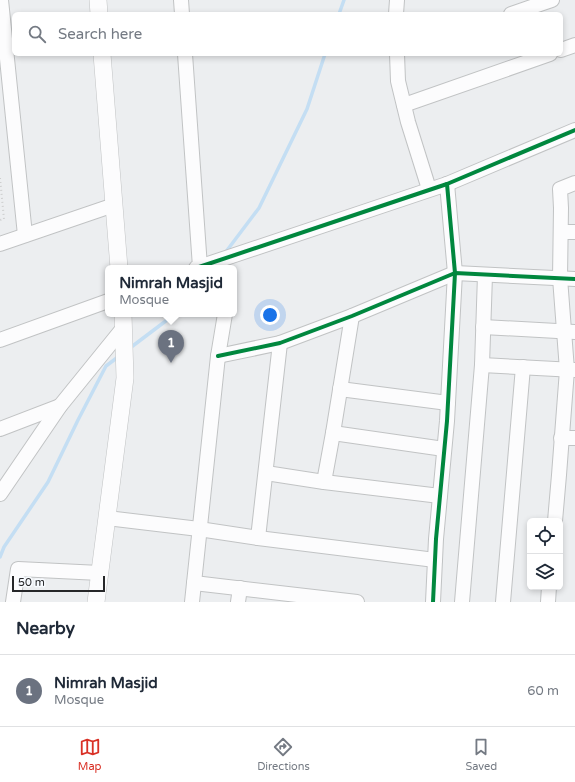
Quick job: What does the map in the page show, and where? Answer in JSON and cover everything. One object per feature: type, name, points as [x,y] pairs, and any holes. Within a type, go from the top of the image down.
[{"type":"street","points":[[2,0],[3,51],[26,236]]},
{"type":"street","points":[[98,0],[99,12]]},
{"type":"street","points":[[181,0],[182,12]]},
{"type":"street","points":[[396,12],[397,0]]},
{"type":"street","points":[[517,12],[552,0]]},
{"type":"street","points":[[563,49],[575,45]]},
{"type":"street","points":[[102,56],[119,265]]},
{"type":"street","points":[[185,56],[198,265]]},
{"type":"street","points":[[397,56],[398,81],[408,122],[429,190]]},
{"type":"street","points":[[404,105],[544,56]]},
{"type":"street","points":[[212,265],[233,262],[447,184],[575,130]]},
{"type":"street","points":[[555,518],[560,475],[568,438],[571,370],[569,332],[560,278],[560,189],[575,183]]},
{"type":"street","points":[[433,602],[436,539],[448,403],[455,273],[447,184]]},
{"type":"street","points":[[0,244],[114,205]]},
{"type":"street","points":[[561,232],[575,232]]},
{"type":"street","points":[[218,356],[280,343],[352,316],[455,273],[575,278]]},
{"type":"street","points":[[462,602],[482,365],[485,275]]},
{"type":"street","points":[[0,340],[105,302]]},
{"type":"street","points":[[324,482],[352,316]]},
{"type":"street","points":[[192,602],[218,356],[224,317]]},
{"type":"street","points":[[96,602],[125,378],[124,320]]},
{"type":"street","points":[[0,494],[60,406],[124,320]]},
{"type":"street","points":[[483,327],[569,332]]},
{"type":"street","points":[[258,538],[280,343]]},
{"type":"street","points":[[482,365],[571,370]]},
{"type":"street","points":[[503,602],[523,367]]},
{"type":"street","points":[[340,389],[448,403]]},
{"type":"street","points":[[0,429],[60,406]]},
{"type":"street","points":[[333,433],[444,449]]},
{"type":"street","points":[[266,473],[324,482],[440,496]]},
{"type":"street","points":[[107,518],[435,560]]},
{"type":"street","points":[[13,602],[18,569],[100,573]]},
{"type":"street","points":[[194,583],[239,595],[357,602]]},
{"type":"street","points":[[548,602],[549,590]]},
{"type":"path","points":[[0,178],[4,219],[0,220]]},
{"type":"waterway","points":[[340,12],[344,0]]},
{"type":"waterway","points":[[225,253],[259,208],[307,109],[324,56]]},
{"type":"waterway","points":[[130,348],[171,317]]},
{"type":"waterway","points":[[0,557],[4,547],[48,482],[106,366],[118,357]]},
{"type":"cycle path","points":[[205,265],[447,184],[575,130]]},
{"type":"cycle path","points":[[433,602],[436,539],[447,421],[455,273],[447,184]]},
{"type":"cycle path","points":[[218,356],[280,343],[352,316],[455,273],[575,279]]},
{"type":"place","name":"Nimrah Masjid","points":[[171,363]]}]
